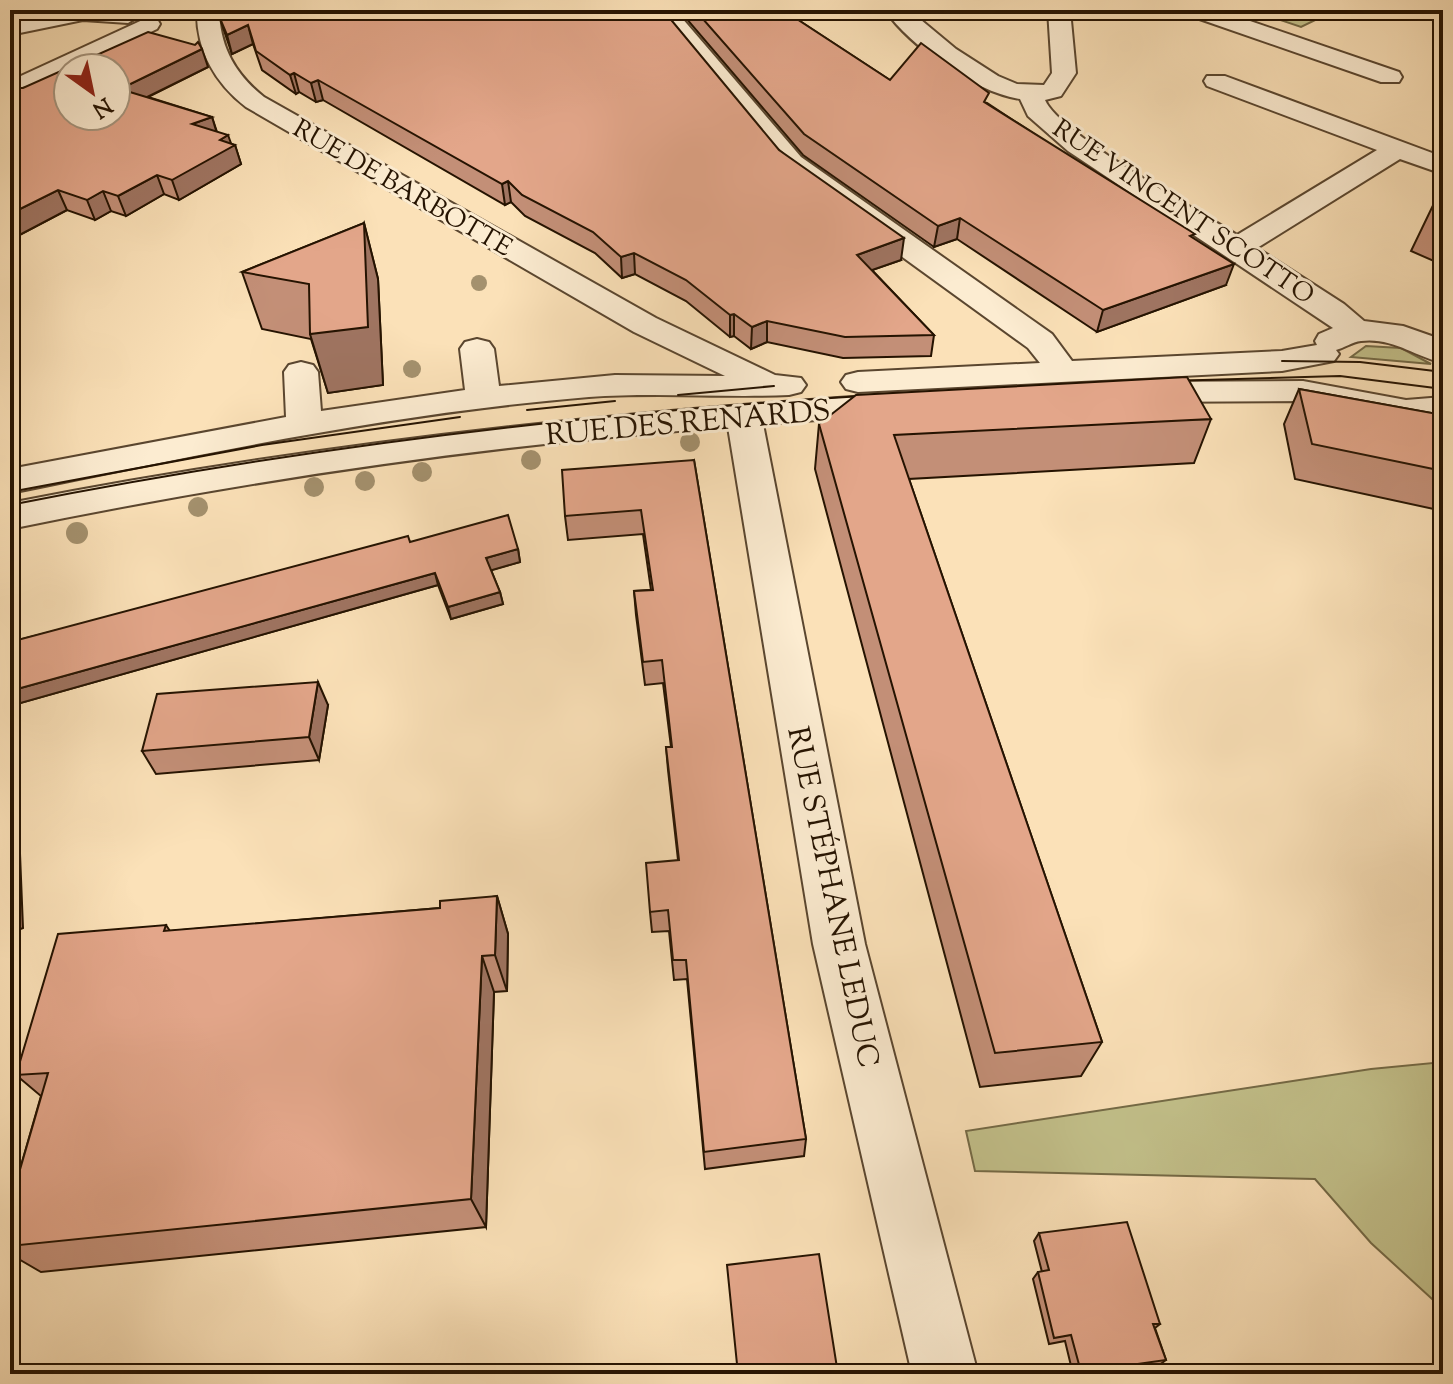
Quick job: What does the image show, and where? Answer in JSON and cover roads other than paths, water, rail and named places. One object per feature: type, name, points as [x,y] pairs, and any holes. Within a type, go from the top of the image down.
[{"type":"street","points":[[663,10],[791,163],[1040,341],[1052,353],[1061,373]]},
{"type":"street","name":"RUE VINCENT SCOTTO","points":[[896,10],[978,76],[1031,96],[1037,111],[1077,145],[1333,311],[1357,332]]},
{"type":"street","points":[[1031,96],[1052,91],[1064,73],[1059,10]]},
{"type":"street","points":[[1196,10],[1390,77]]},
{"type":"street","points":[[10,28],[67,13],[94,11],[168,16]]},
{"type":"street","points":[[10,91],[168,16]]},
{"type":"street","name":"RUE DE BARBOTTE","points":[[168,16],[208,25],[229,80],[247,96],[645,325],[759,400]]},
{"type":"street","points":[[1216,81],[1443,166]]},
{"type":"street","points":[[1235,249],[1398,149]]},
{"type":"street","points":[[640,385],[660,358],[659,343],[645,325]]},
{"type":"street","points":[[759,400],[1061,373],[1282,361],[1322,354],[1333,340],[1357,332],[1405,336],[1443,353]]},
{"type":"street","points":[[477,349],[484,400]]},
{"type":"street","points":[[1322,354],[1330,377],[1344,389],[1371,403]]},
{"type":"street","points":[[301,372],[304,425]]},
{"type":"street","name":"RUE DES RENARDS","points":[[10,481],[304,425],[484,400],[640,385],[759,400]]},
{"type":"street","name":"RUE DES RENARDS","points":[[10,516],[273,468],[759,400],[1225,390],[1326,393],[1406,411],[1442,409]]},
{"type":"street","name":"RUE STÉPHANE LEDUC","points":[[759,400],[839,944],[945,1374]]},
{"type":"tram line","points":[[1282,361],[1360,362],[1443,372]]},
{"type":"tram line","points":[[1168,381],[1340,376],[1443,389]]},
{"type":"tram line","points":[[678,395],[774,386]]},
{"type":"tram line","points":[[10,505],[225,466],[442,435],[659,412],[877,395]]},
{"type":"tram line","points":[[527,410],[615,401]]},
{"type":"tram line","points":[[10,492],[262,445],[460,417]]}]
